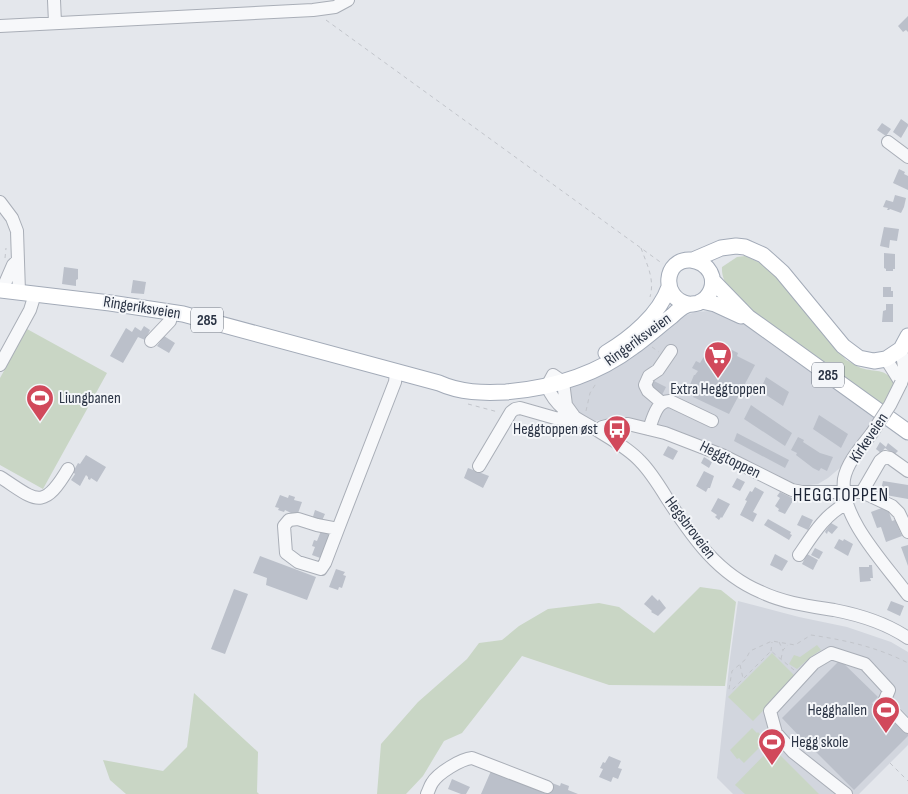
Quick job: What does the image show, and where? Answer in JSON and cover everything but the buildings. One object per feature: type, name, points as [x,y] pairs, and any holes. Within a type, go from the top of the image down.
[{"type":"main road","points":[[673,268],[682,262],[693,260],[726,247],[745,247],[763,255],[774,264],[835,337],[851,353],[868,360],[886,359]]},
{"type":"main road","points":[[712,277],[719,260],[724,256],[750,250]]},
{"type":"main road","name":"285","points":[[693,260],[704,264],[712,277],[748,317],[908,432]]},
{"type":"main road","name":"285","points":[[673,268],[669,279],[669,287],[676,299],[695,303],[715,304],[748,317]]},
{"type":"main road","name":"285","points":[[695,303],[711,292],[712,277]]},
{"type":"main road","name":"Ringeriksveien","points":[[555,381],[624,341],[658,309],[669,287]]},
{"type":"main road","name":"Ringeriksveien","points":[[1,290],[172,312],[232,326],[439,384],[450,382],[555,381],[602,366],[645,343],[695,303]]},
{"type":"main road","name":"Kirkeveien","points":[[886,359],[905,353]]},
{"type":"street","points":[[0,26],[317,9],[335,7],[348,0]]},
{"type":"street","points":[[52,2],[54,22]]},
{"type":"street","points":[[888,142],[908,157]]},
{"type":"street","points":[[0,202],[9,213],[16,227],[19,244],[17,261],[19,267],[19,292]]},
{"type":"street","points":[[1,290],[13,265],[17,261]]},
{"type":"street","points":[[0,365],[30,310],[35,294]]},
{"type":"street","points":[[151,341],[170,321],[172,312]]},
{"type":"street","name":"Kirkeveien","points":[[845,498],[844,478],[890,405],[901,383],[905,372],[905,353]]},
{"type":"street","points":[[661,402],[648,391],[645,385],[649,376],[658,370],[669,354]]},
{"type":"street","points":[[886,359],[901,383]]},
{"type":"street","points":[[338,529],[298,520],[289,520],[284,530],[286,553],[298,562],[321,569],[325,563],[338,529],[394,382],[396,372]]},
{"type":"street","name":"Hegsbroveien","points":[[555,381],[553,399],[563,411],[599,431],[640,460],[694,538],[714,561],[730,574],[748,586],[772,597],[856,615],[887,626],[908,638]]},
{"type":"street","points":[[649,429],[661,402],[664,400],[670,401],[712,422]]},
{"type":"street","points":[[479,466],[515,409],[520,408],[555,418],[580,421]]},
{"type":"street","name":"Heggtoppen","points":[[599,431],[602,427],[618,424],[649,429],[680,438],[722,455],[792,490],[845,498],[862,492],[892,506],[899,514],[908,532]]},
{"type":"street","points":[[862,492],[880,461],[885,457],[890,458],[908,471]]},
{"type":"street","points":[[0,477],[28,496],[37,498],[51,492],[68,469]]},
{"type":"street","points":[[799,555],[828,515],[845,498],[858,528],[908,595]]},
{"type":"street","points":[[846,794],[793,752],[776,733],[770,712],[801,676],[814,663],[831,654],[865,664],[889,690],[884,702],[908,727]]},
{"type":"street","points":[[427,794],[432,783],[442,774],[462,760],[472,758],[547,787]]},
{"type":"path","points":[[323,17],[665,266],[673,268]]},
{"type":"path","points":[[3,263],[7,244]]},
{"type":"path","points":[[641,248],[652,278],[649,301]]},
{"type":"path","points":[[645,343],[669,354]]},
{"type":"path","points":[[565,429],[580,421],[588,398],[599,381]]},
{"type":"path","points":[[464,402],[510,415]]},
{"type":"path","points":[[772,641],[771,651],[732,690],[729,689],[732,671],[746,659],[750,651],[772,641],[795,645],[811,635],[843,640],[872,648],[908,663]]},
{"type":"path","points":[[779,642],[783,650]]},
{"type":"path","points":[[781,660],[783,650],[789,644]]},
{"type":"path","points":[[771,651],[801,676]]},
{"type":"path","points":[[739,665],[743,679]]},
{"type":"path","points":[[890,763],[908,781]]},
{"type":"shaded area","points":[[709,311],[741,322],[876,419],[841,467],[828,478],[818,484],[802,486],[789,484],[612,418],[594,421],[584,418],[571,405],[569,389],[576,382],[681,317],[695,312]]},
{"type":"shaded area","name":"Hegg skole","points":[[738,601],[847,627],[891,642],[908,652],[908,745],[859,794],[733,794],[717,778]]},
{"type":"green space","points":[[745,256],[767,266],[846,360],[861,368],[883,372],[895,382],[884,406],[744,305],[736,297],[728,288],[723,278],[722,267],[737,257]]},
{"type":"green space","name":"Liungbanen","points":[[27,329],[107,373],[43,489],[0,465],[0,378]]},
{"type":"green space","points":[[700,587],[721,590],[736,602],[725,686],[609,685],[522,656],[462,733],[444,741],[423,776],[406,794],[377,794],[381,744],[418,702],[467,659],[479,643],[502,640],[519,626],[548,609],[599,603],[619,607],[654,633]]},
{"type":"green space","points":[[817,645],[821,650],[797,669],[789,664],[794,655],[800,657]]},
{"type":"green space","points":[[772,653],[796,677],[753,721],[728,697]]},
{"type":"green space","points":[[194,693],[258,752],[257,792],[259,794],[126,794],[110,780],[103,760],[163,771],[187,747]]},
{"type":"green space","points":[[752,728],[766,741],[744,763],[739,758],[737,759],[730,750]]},
{"type":"green space","name":"Hegg skole","points":[[772,747],[819,794],[745,794],[735,785]]},
{"type":"place","name":"Extra Heggtoppen","points":[[718,379]]},
{"type":"place","name":"Liungbanen","points":[[40,422]]},
{"type":"place","name":"Heggtoppen øst","points":[[617,453]]},
{"type":"place","name":"Hegghallen","points":[[886,734]]},
{"type":"place","name":"Hegg skole","points":[[772,766]]},
{"type":"district","name":"HEGGTOPPEN","points":[[841,495]]}]
